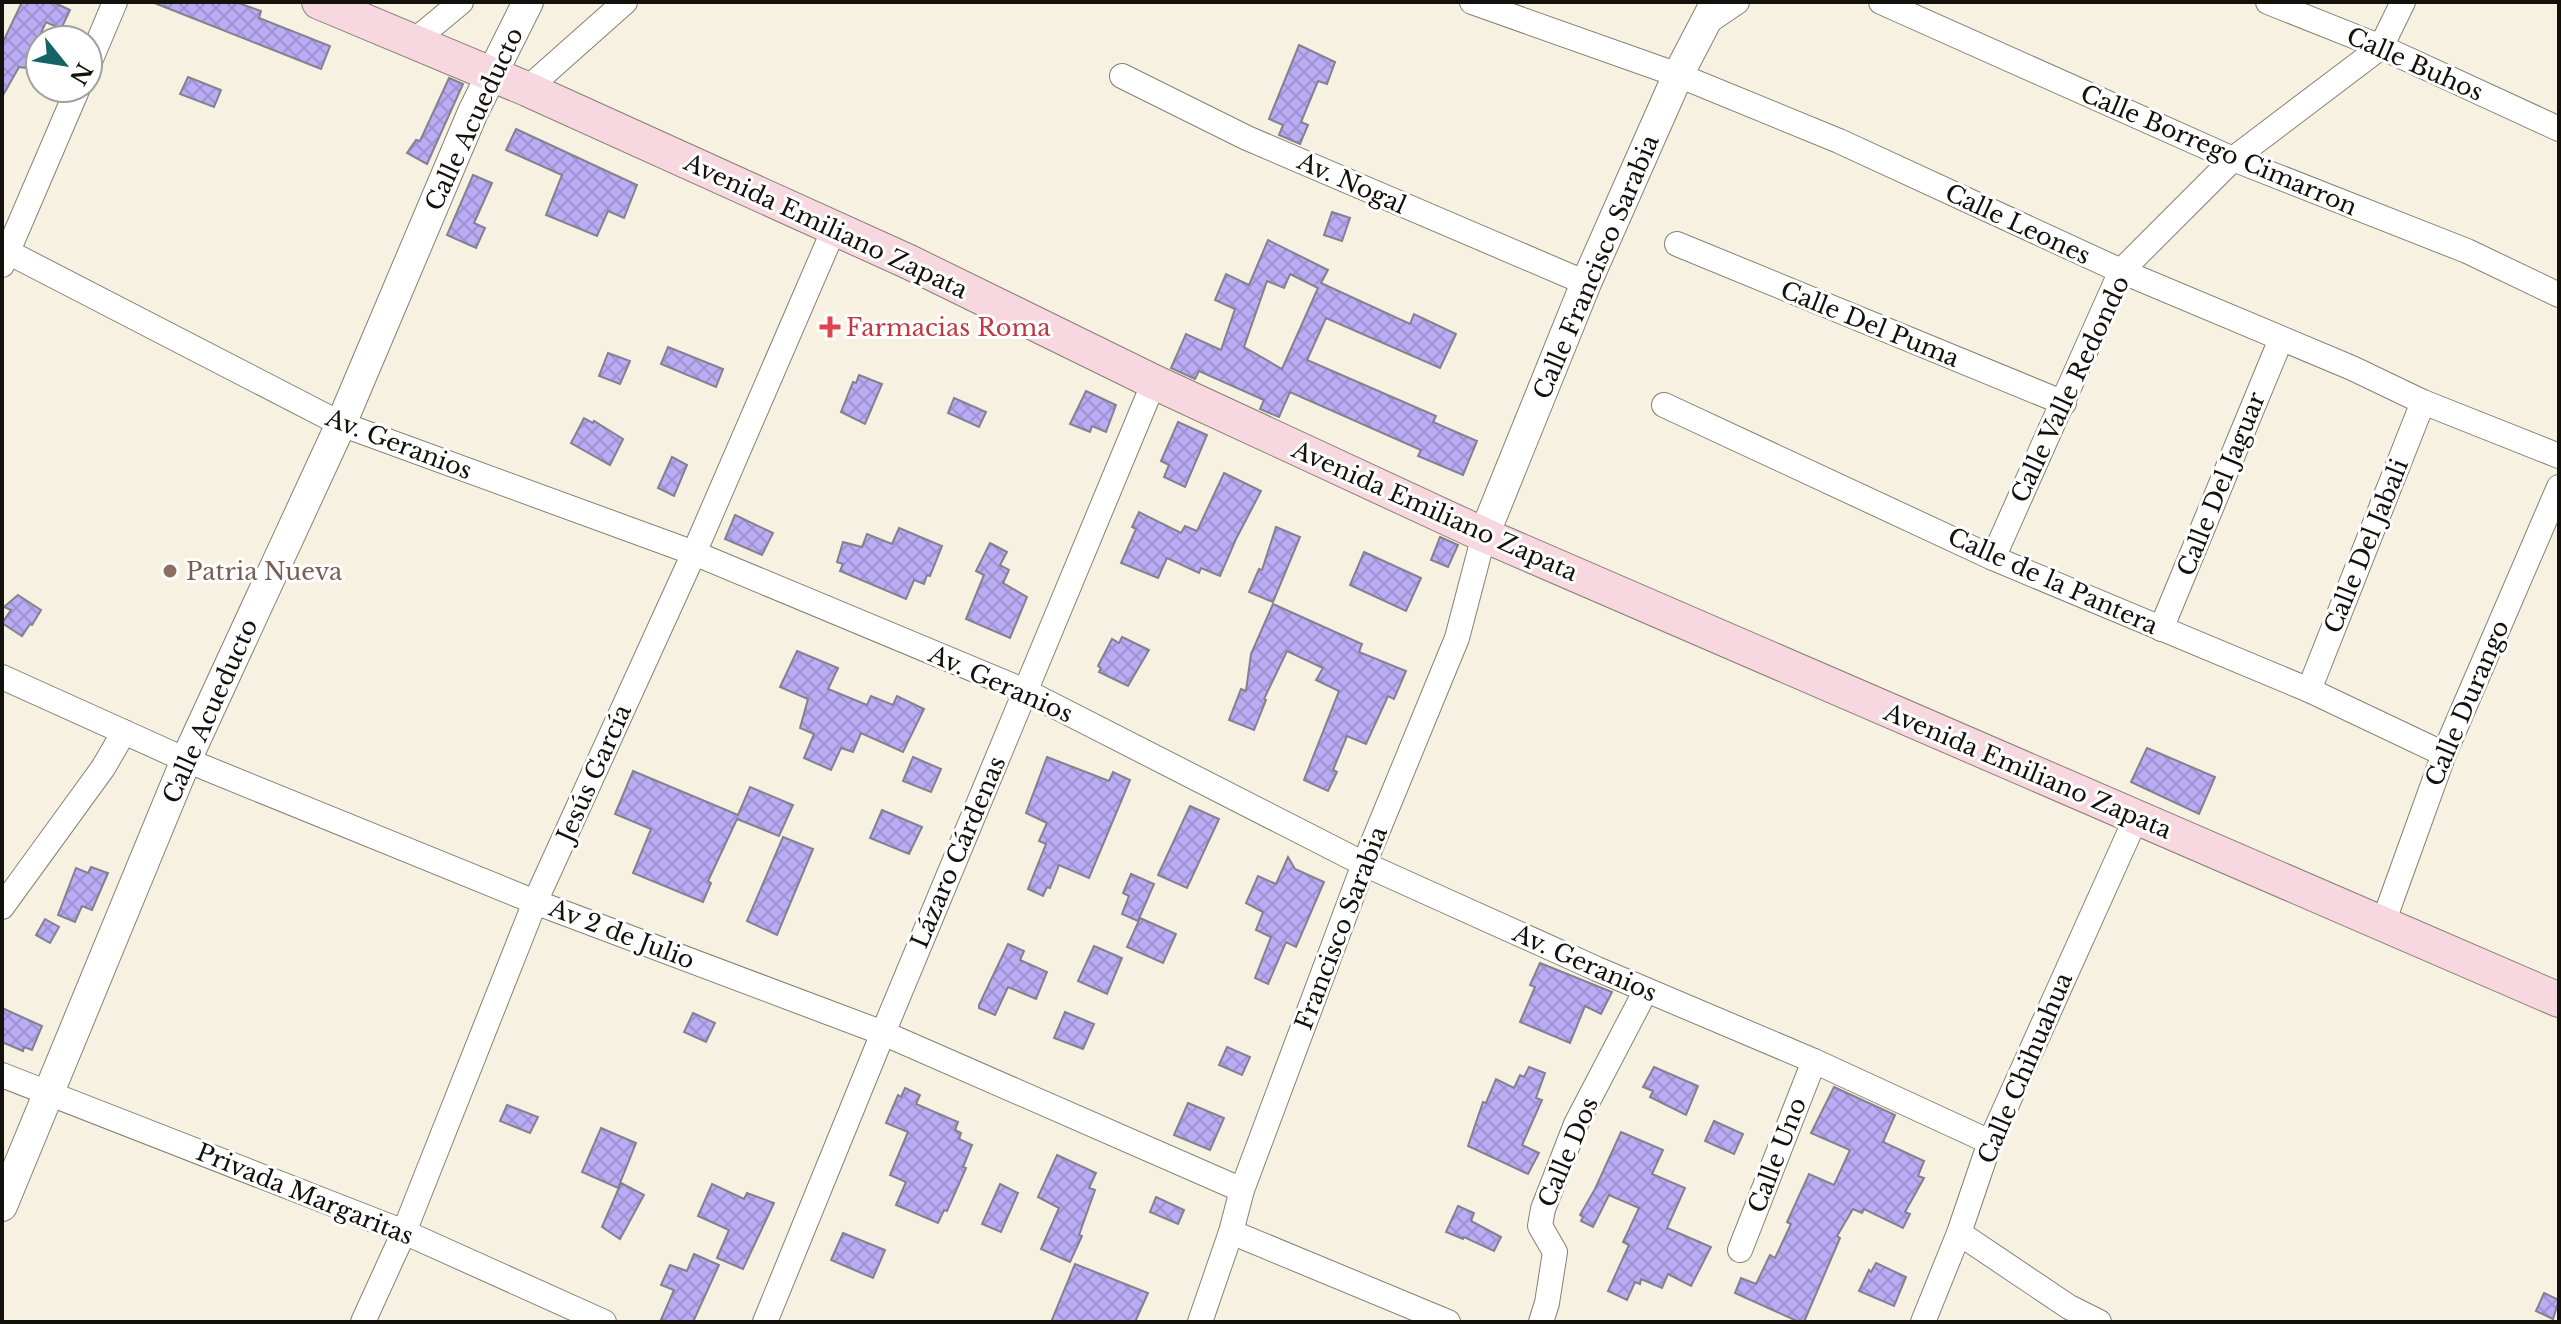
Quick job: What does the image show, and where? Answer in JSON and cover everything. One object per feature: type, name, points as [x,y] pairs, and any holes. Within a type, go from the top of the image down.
[{"type":"main road","name":"Avenida Emiliano Zapata","points":[[319,2],[527,89],[920,267],[1154,382],[1484,535],[2559,1000]]},
{"type":"street","points":[[104,28],[115,2]]},
{"type":"street","points":[[413,42],[461,2]]},
{"type":"street","name":"Calle Acueducto","points":[[2,1206],[186,760],[341,424],[473,112],[528,2]]},
{"type":"street","points":[[527,89],[625,2]]},
{"type":"street","name":"Calle Leones","points":[[1472,2],[1678,75],[1839,141],[2121,271],[2423,402],[2559,456]]},
{"type":"street","points":[[1711,12],[1737,2]]},
{"type":"street","name":"Calle Buhos","points":[[2268,2],[2381,47],[2559,129]]},
{"type":"street","name":"Calle Valle Redondo","points":[[1993,558],[2121,271],[2233,159],[2381,47],[2403,2]]},
{"type":"street","name":"Calle Borrego Cimarron","points":[[1890,4],[2233,159],[2467,251],[2559,295]]},
{"type":"street","name":"Calle Francisco Sarabia","points":[[1484,535],[1586,283],[1678,75],[1711,12]]},
{"type":"street","name":"Av. Nogal","points":[[1122,76],[1247,138],[1586,283]]},
{"type":"street","points":[[4,255],[71,104]]},
{"type":"street","name":"Jesús García","points":[[363,1322],[404,1232],[535,902],[694,553],[834,229]]},
{"type":"street","name":"Calle Del Puma","points":[[1677,244],[2064,403]]},
{"type":"street","name":"Av. Geranios","points":[[4,255],[341,424],[694,553],[1025,691],[1364,864],[1814,1061],[1990,1142]]},
{"type":"street","name":"Calle Del Jaguar","points":[[2161,629],[2281,339]]},
{"type":"street","name":"Lázaro Cárdenas","points":[[765,1322],[1154,382]]},
{"type":"street","name":"Calle Del Jabali","points":[[2309,690],[2423,402]]},
{"type":"street","name":"Calle de la Pantera","points":[[1664,405],[1993,558],[2309,690],[2444,754]]},
{"type":"street","name":"Calle Durango","points":[[2383,923],[2444,754],[2559,487]]},
{"type":"street","name":"Francisco Sarabia","points":[[1200,1322],[1242,1190],[1364,864],[1457,638],[1484,535]]},
{"type":"street","name":"Av 2 de Julio","points":[[2,677],[186,760],[535,902],[883,1033],[1242,1190]]},
{"type":"street","points":[[2,907],[103,768],[124,732]]},
{"type":"street","name":"Calle Chihuahua","points":[[1923,1322],[1959,1233],[1990,1142],[2136,818]]},
{"type":"street","name":"Calle Dos","points":[[1541,1322],[1555,1252],[1540,1226],[1543,1209],[1576,1124],[1646,990]]},
{"type":"street","name":"Calle Uno","points":[[1740,1250],[1814,1061]]},
{"type":"street","name":"Privada Margaritas","points":[[2,1075],[404,1232],[604,1322]]},
{"type":"street","points":[[1231,1232],[1448,1322]]},
{"type":"street","points":[[1959,1233],[2069,1307],[2099,1322]]},
{"type":"building","points":[[22,2],[53,2],[70,10],[63,24],[24,24],[24,68],[19,67],[2,97],[2,44]]},
{"type":"building","points":[[152,2],[236,2],[261,11],[259,18],[330,46],[321,69]]},
{"type":"building","points":[[1299,45],[1335,62],[1327,84],[1318,81],[1301,122],[1308,125],[1300,144],[1279,135],[1283,125],[1269,119]]},
{"type":"building","points":[[188,77],[221,90],[214,107],[180,94]]},
{"type":"building","points":[[449,78],[463,84],[427,164],[407,153],[416,140],[420,141]]},
{"type":"building","points":[[516,129],[637,185],[624,218],[608,211],[597,236],[546,215],[562,175],[506,150]]},
{"type":"building","points":[[473,175],[492,183],[474,223],[485,228],[476,248],[447,235]]},
{"type":"building","points":[[1332,212],[1350,218],[1342,241],[1324,235]]},
{"type":"building","points":[[1268,240],[1328,270],[1321,283],[1410,324],[1414,314],[1456,334],[1440,368],[1326,318],[1307,360],[1436,416],[1433,422],[1477,441],[1463,475],[1418,456],[1421,450],[1290,392],[1279,417],[1260,409],[1264,400],[1199,371],[1195,379],[1171,368],[1186,334],[1221,350],[1235,309],[1215,300],[1226,274],[1249,285]],"holes":[[[1290,274],[1318,288],[1282,369],[1244,347],[1267,281],[1284,288]]]},
{"type":"building","points":[[668,347],[723,369],[716,387],[661,364]]},
{"type":"building","points":[[608,353],[630,361],[620,384],[599,376]]},
{"type":"building","points":[[859,375],[882,384],[865,424],[841,412]]},
{"type":"building","points":[[1086,391],[1116,405],[1106,432],[1092,426],[1090,432],[1070,424]]},
{"type":"building","points":[[954,398],[986,412],[979,427],[948,413]]},
{"type":"building","points":[[584,418],[623,439],[610,465],[571,443]]},
{"type":"building","points":[[1178,422],[1207,435],[1185,487],[1164,477],[1169,465],[1161,461]]},
{"type":"building","points":[[672,457],[687,465],[674,496],[658,488]]},
{"type":"building","points":[[1224,473],[1261,491],[1220,576],[1201,568],[1199,573],[1167,558],[1158,578],[1121,563],[1136,529],[1132,527],[1139,512],[1181,533],[1185,526],[1197,531]]},
{"type":"building","points":[[735,515],[773,533],[762,555],[725,539]]},
{"type":"building","points":[[1276,527],[1300,537],[1273,602],[1249,592],[1259,569],[1262,570]]},
{"type":"building","points":[[899,528],[942,546],[930,576],[927,575],[924,584],[914,580],[906,599],[840,571],[843,564],[837,562],[843,542],[862,547],[867,534],[892,544]]},
{"type":"building","points":[[1440,537],[1458,545],[1448,567],[1431,560]]},
{"type":"building","points":[[990,543],[1007,552],[1000,565],[1009,570],[1003,583],[1027,597],[1010,638],[966,619],[984,575],[976,571]]},
{"type":"building","points":[[1364,552],[1421,578],[1406,611],[1350,585]]},
{"type":"building","points":[[18,595],[41,610],[22,636],[2,623],[11,610],[4,607]]},
{"type":"building","points":[[1273,604],[1362,644],[1359,652],[1406,671],[1394,699],[1388,696],[1366,744],[1347,736],[1328,791],[1304,780],[1339,691],[1316,680],[1323,668],[1287,651],[1264,699],[1254,730],[1229,720],[1241,689],[1246,691],[1251,654]]},
{"type":"building","points":[[1122,637],[1149,650],[1128,686],[1099,672],[1101,668],[1098,666],[1112,639],[1119,643]]},
{"type":"building","points":[[797,651],[838,668],[828,689],[867,705],[871,696],[893,705],[897,696],[924,709],[903,752],[861,733],[853,752],[841,748],[831,770],[804,758],[814,734],[800,728],[808,699],[780,687]]},
{"type":"building","points":[[2147,748],[2215,777],[2199,814],[2131,782]]},
{"type":"building","points":[[913,757],[941,769],[931,792],[903,781]]},
{"type":"building","points":[[1047,757],[1109,781],[1113,772],[1130,780],[1089,878],[1059,865],[1050,888],[1047,887],[1043,896],[1028,889],[1046,844],[1039,841],[1047,823],[1026,813]]},
{"type":"building","points":[[633,771],[738,815],[750,787],[793,805],[779,836],[737,819],[708,881],[711,883],[703,902],[633,873],[651,829],[615,814]]},
{"type":"building","points":[[1190,806],[1219,819],[1187,888],[1158,875]]},
{"type":"building","points":[[882,810],[922,827],[909,854],[870,838]]},
{"type":"building","points":[[783,837],[813,849],[777,935],[747,921]]},
{"type":"building","points":[[1288,857],[1295,869],[1324,882],[1296,947],[1286,942],[1268,984],[1255,978],[1271,937],[1256,930],[1263,912],[1246,903],[1258,876],[1276,884]]},
{"type":"building","points":[[91,867],[108,873],[92,910],[82,906],[75,922],[58,915],[76,868],[88,873]]},
{"type":"building","points":[[1131,874],[1154,884],[1138,921],[1122,914],[1129,896],[1123,893]]},
{"type":"building","points":[[1140,918],[1176,934],[1163,963],[1127,947]]},
{"type":"building","points":[[45,919],[59,927],[50,943],[36,935]]},
{"type":"building","points":[[1008,944],[1024,951],[1020,960],[1047,972],[1036,999],[1008,987],[995,1015],[979,1008],[979,1005]]},
{"type":"building","points":[[1094,946],[1122,958],[1107,994],[1078,981]]},
{"type":"building","points":[[1540,963],[1612,992],[1601,1014],[1585,1006],[1570,1043],[1520,1022],[1535,987],[1530,985]]},
{"type":"building","points":[[2,1008],[42,1026],[32,1050],[24,1047],[23,1051],[2,1042]]},
{"type":"building","points":[[1065,1012],[1094,1024],[1083,1049],[1054,1038]]},
{"type":"building","points":[[693,1013],[715,1023],[706,1042],[684,1032]]},
{"type":"building","points":[[1227,1047],[1250,1057],[1242,1075],[1219,1065]]},
{"type":"building","points":[[1529,1067],[1545,1073],[1536,1098],[1542,1100],[1522,1145],[1539,1153],[1528,1174],[1468,1146],[1483,1102],[1486,1103],[1496,1079],[1514,1088],[1520,1075],[1524,1077]]},
{"type":"building","points":[[1654,1067],[1698,1086],[1686,1115],[1650,1097],[1653,1091],[1643,1087]]},
{"type":"building","points":[[1834,1087],[1895,1115],[1883,1142],[1924,1161],[1918,1176],[1924,1178],[1905,1212],[1910,1214],[1903,1228],[1864,1209],[1862,1213],[1853,1209],[1837,1236],[1840,1238],[1804,1322],[1799,1322],[1735,1293],[1741,1278],[1756,1284],[1770,1255],[1775,1258],[1809,1174],[1834,1185],[1850,1150],[1811,1133]]},
{"type":"building","points":[[905,1088],[920,1095],[916,1104],[958,1122],[955,1130],[961,1133],[959,1139],[972,1145],[963,1167],[966,1168],[947,1211],[944,1210],[938,1223],[896,1205],[906,1182],[890,1175],[908,1132],[886,1123],[898,1095],[901,1097]]},
{"type":"building","points":[[1188,1103],[1224,1118],[1210,1150],[1174,1135]]},
{"type":"building","points":[[507,1105],[538,1117],[530,1133],[500,1121]]},
{"type":"building","points":[[1714,1121],[1743,1134],[1734,1154],[1705,1141]]},
{"type":"building","points":[[601,1128],[636,1143],[618,1188],[582,1172]]},
{"type":"building","points":[[1621,1132],[1663,1150],[1652,1174],[1685,1188],[1667,1228],[1711,1247],[1691,1286],[1668,1274],[1662,1288],[1641,1279],[1640,1284],[1635,1282],[1627,1300],[1608,1291],[1629,1245],[1623,1242],[1639,1208],[1609,1195],[1593,1227],[1581,1221],[1583,1217],[1580,1215]]},
{"type":"building","points":[[1057,1155],[1096,1173],[1089,1188],[1095,1190],[1079,1235],[1082,1236],[1070,1262],[1041,1249],[1059,1208],[1038,1197]]},
{"type":"building","points":[[621,1183],[644,1195],[620,1239],[602,1227]]},
{"type":"building","points":[[712,1184],[744,1199],[747,1193],[774,1203],[743,1269],[717,1258],[729,1230],[698,1216]]},
{"type":"building","points":[[1000,1184],[1018,1193],[1001,1232],[982,1224]]},
{"type":"building","points":[[1156,1197],[1184,1210],[1178,1224],[1150,1212]]},
{"type":"building","points":[[1458,1206],[1474,1213],[1471,1221],[1501,1237],[1494,1251],[1446,1232]]},
{"type":"building","points":[[843,1233],[885,1250],[873,1278],[831,1260]]},
{"type":"building","points":[[694,1254],[719,1265],[693,1322],[660,1322],[674,1290],[661,1285],[670,1265],[687,1271]]},
{"type":"building","points":[[1876,1263],[1906,1277],[1894,1306],[1859,1291]]},
{"type":"building","points":[[1075,1264],[1148,1293],[1135,1322],[1051,1322]]},
{"type":"building","points":[[2544,1293],[2559,1300],[2553,1319],[2536,1311]]},
{"type":"place","name":"Farmacias Roma","points":[[830,327]]},
{"type":"place","name":"Patria Nueva","points":[[170,571]]}]
